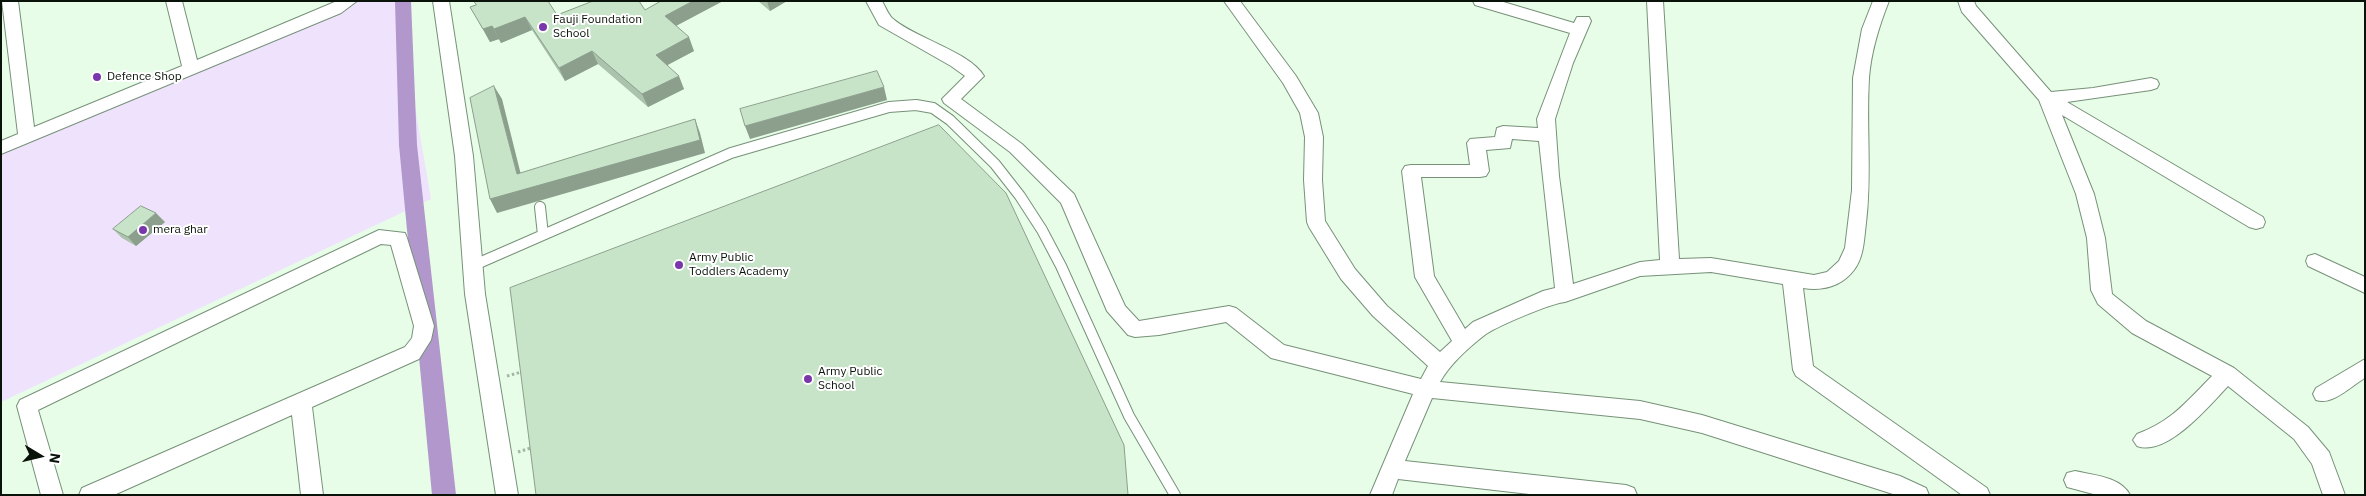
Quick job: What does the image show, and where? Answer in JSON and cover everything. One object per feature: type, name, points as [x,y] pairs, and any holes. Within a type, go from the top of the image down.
[{"type":"street","points":[[10,1],[26,138]]},
{"type":"street","points":[[174,1],[191,69]]},
{"type":"street","points":[[440,1],[464,156],[472,266],[507,495]]},
{"type":"street","points":[[874,1],[884,20],[957,62],[976,76],[950,99],[1016,148],[1068,199],[1117,311],[1136,329],[1159,328],[1229,314],[1278,352],[1426,389],[1640,410],[1702,424],[1900,486],[1918,495]]},
{"type":"street","points":[[1232,1],[1290,80],[1310,113],[1314,137],[1312,180],[1316,222],[1348,274],[1380,311],[1440,364]]},
{"type":"street","points":[[1481,1],[1581,25],[1546,119],[1550,176],[1565,294]]},
{"type":"street","points":[[1656,1],[1670,267]]},
{"type":"street","points":[[1381,495],[1416,407],[1440,364],[1480,328],[1550,296],[1565,294],[1640,269],[1711,265],[1814,282],[1832,279],[1847,265],[1854,248],[1861,190],[1861,78],[1870,29],[1881,1]]},
{"type":"street","points":[[1966,1],[1968,8],[2048,98],[2256,222]]},
{"type":"street","points":[[1,148],[191,69],[339,4]]},
{"type":"street","points":[[2048,98],[2093,94],[2150,84]]},
{"type":"street","points":[[2048,98],[2085,194],[2096,238],[2101,290],[2105,299],[2139,327],[2227,374],[2301,433],[2321,459],[2332,494]]},
{"type":"street","points":[[1463,343],[1425,277],[1411,171],[1480,171],[1476,143],[1504,144],[1503,132],[1547,135]]},
{"type":"street","points":[[52,495],[27,406],[379,237],[398,238],[424,326],[421,340],[412,353],[90,495]]},
{"type":"street","points":[[2315,261],[2365,286]]},
{"type":"street","points":[[1792,278],[1804,370],[1979,495]]},
{"type":"street","points":[[2323,394],[2365,367]]},
{"type":"street","points":[[2144,440],[2164,433],[2179,423],[2227,374]]},
{"type":"street","points":[[302,403],[312,495]]},
{"type":"street","points":[[1391,469],[1626,495]]},
{"type":"street","points":[[2075,480],[2106,487],[2118,495]]},
{"type":"lane","points":[[472,266],[731,153],[888,107],[914,104],[934,108],[979,146],[1008,179],[1044,230],[1063,266],[1130,418],[1175,495]]},
{"type":"lane","points":[[540,207],[544,235]]},
{"type":"path","points":[[489,381],[527,370]]},
{"type":"path","points":[[501,458],[538,445]]},
{"type":"shaded area","points":[[359,1],[397,1],[431,199],[1,402],[1,151]]},
{"type":"building","points":[[474,1],[548,1],[557,15],[593,1],[639,1],[645,10],[661,1],[693,1],[665,16],[689,37],[656,55],[679,76],[642,94],[592,51],[559,68],[525,17],[494,29],[492,26],[483,29],[470,7],[476,5]]},
{"type":"building","points":[[877,71],[884,87],[745,126],[740,109]]},
{"type":"building","points":[[494,86],[517,174],[695,119],[700,140],[490,199],[470,98]]},
{"type":"building","name":"Army Public School","points":[[939,125],[1006,193],[1124,445],[1128,495],[536,495],[510,288]]},
{"type":"building","points":[[141,206],[156,213],[128,237],[113,229]]},
{"type":"waterway","points":[[403,1],[408,145],[444,495]]},
{"type":"place","name":"Fauji Foundation School","points":[[543,27]]},
{"type":"place","name":"Defence Shop","points":[[97,77]]},
{"type":"place","name":"mera ghar","points":[[143,230]]},
{"type":"place","name":"Army Public Toddlers Academy","points":[[679,265]]},
{"type":"place","name":"Army Public School","points":[[808,379]]}]
